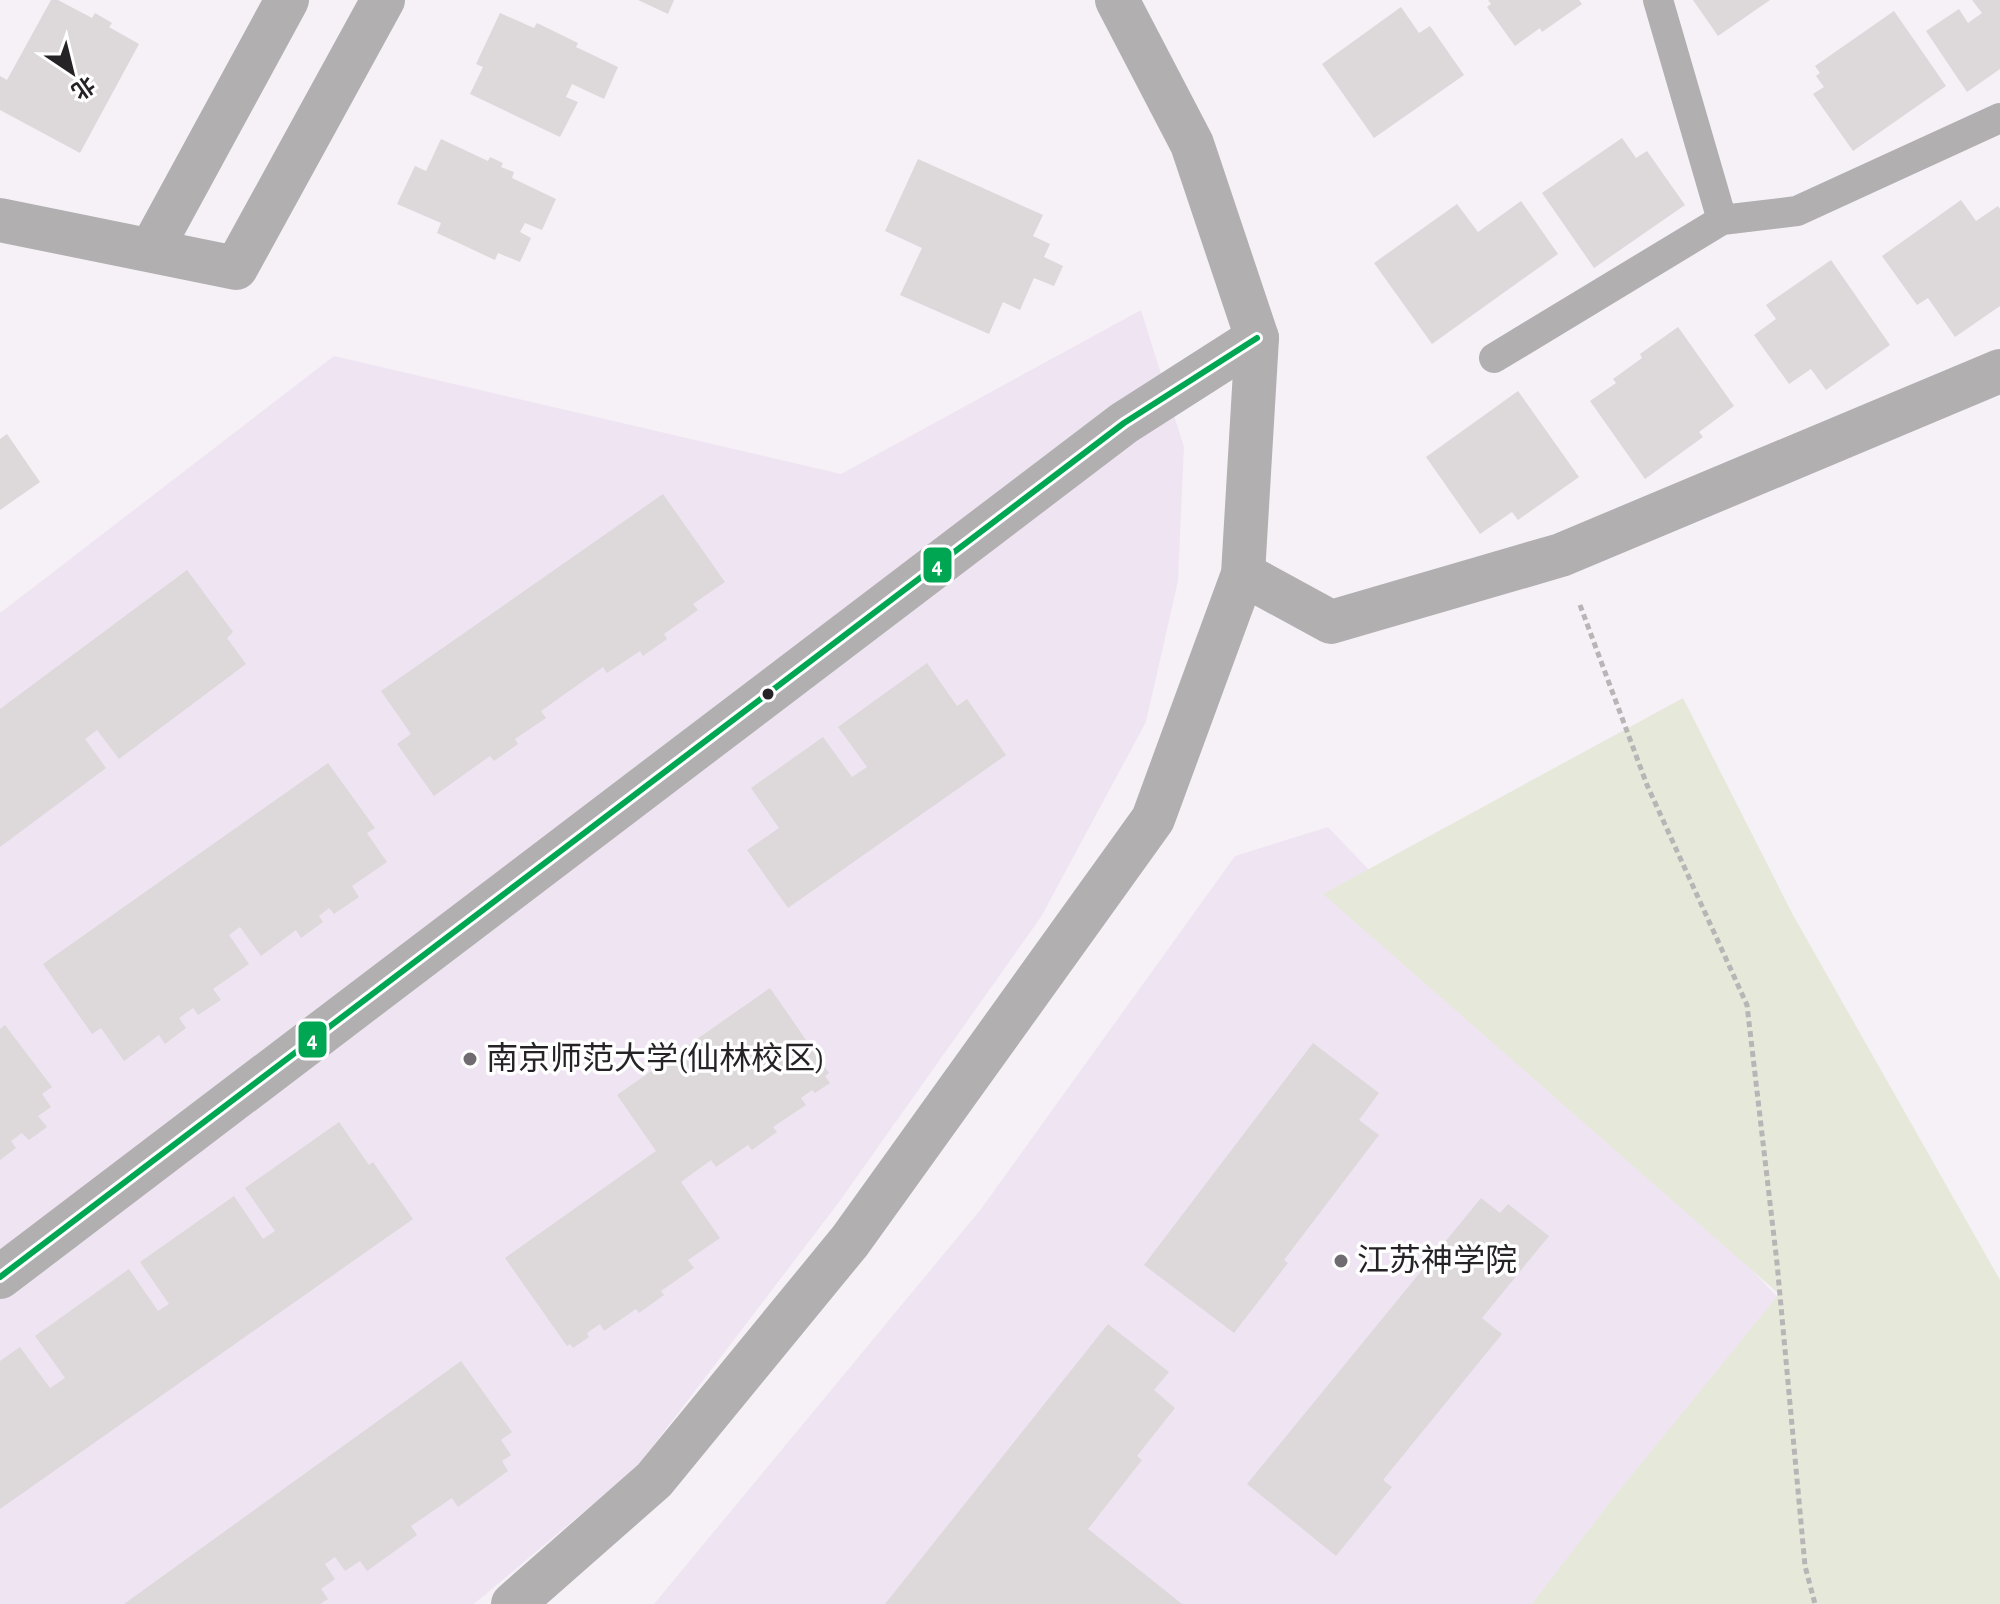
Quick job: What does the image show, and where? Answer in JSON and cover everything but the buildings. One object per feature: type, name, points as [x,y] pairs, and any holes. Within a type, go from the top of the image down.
[{"type":"street","points":[[151,250],[287,0]]},
{"type":"street","points":[[0,220],[236,268],[383,0]]},
{"type":"street","points":[[513,1604],[654,1480],[850,1241],[1153,819],[1243,574],[1257,338],[1192,144],[1117,0]]},
{"type":"street","points":[[0,1277],[1124,423],[1257,338]]},
{"type":"street","points":[[1243,574],[1331,622],[1561,555],[2000,371]]},
{"type":"lane","points":[[1658,0],[1722,220]]},
{"type":"lane","points":[[1494,358],[1722,220],[1797,211],[2000,118]]},
{"type":"path","points":[[1561,555],[1647,785],[1747,1005],[1777,1263],[1805,1566],[1815,1604]]},
{"type":"shaded area","name":"南京师范大学(仙林校区)","points":[[1141,310],[1184,447],[1178,581],[1146,722],[1041,917],[839,1202],[637,1467],[474,1604],[0,1604],[0,613],[334,356],[841,474]]},
{"type":"shaded area","points":[[1683,698],[1793,915],[2000,1280],[2000,1604],[1532,1604],[1614,1497],[1779,1294],[1323,894]]},
{"type":"shaded area","name":"江苏神学院","points":[[1328,827],[1793,1313],[1577,1604],[654,1604],[981,1209],[1235,856]]},
{"type":"transit line","name":"4","points":[[0,1277],[1124,423],[1257,338]]},
{"type":"place","name":"南京师范大学(仙林校区)","points":[[470,1059]]},
{"type":"place","name":"江苏神学院","points":[[1341,1261]]}]
